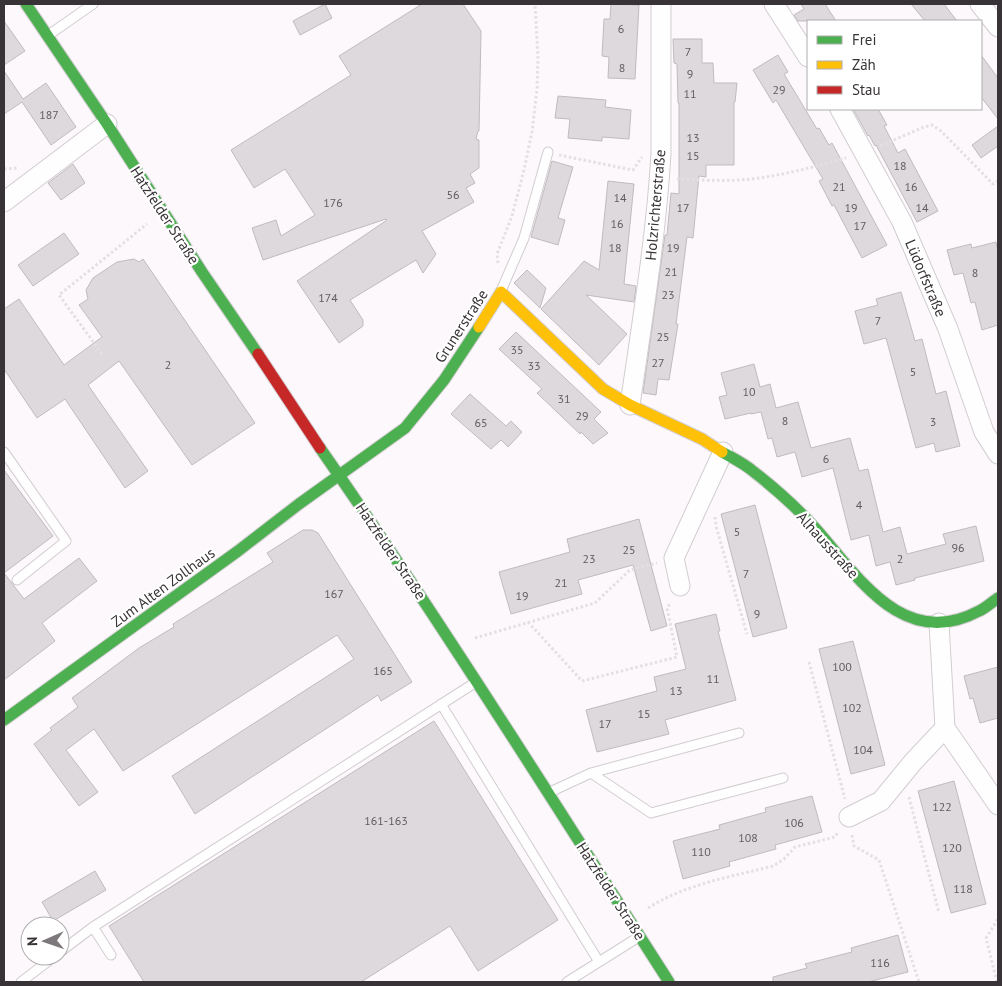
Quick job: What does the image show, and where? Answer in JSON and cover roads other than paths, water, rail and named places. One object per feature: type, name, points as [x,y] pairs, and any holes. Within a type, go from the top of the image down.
[{"type":"main road","name":"Hatzfelder Straße","points":[[26,4],[107,124],[202,272],[365,513],[669,982]]},
{"type":"main road","name":"Alhausstraße","points":[[501,292],[604,389],[630,405],[702,439],[752,471],[815,528],[858,579],[891,608],[915,620],[939,623]]},
{"type":"main road","name":"Grunerstraße","points":[[339,475],[405,428],[444,380],[501,292]]},
{"type":"main road","name":"Zum Alten Zollhaus","points":[[4,720],[238,551],[339,475]]},
{"type":"main road","points":[[939,623],[960,619],[980,611],[998,598]]},
{"type":"street","name":"Holzrichterstraße","points":[[630,405],[647,286],[661,154],[661,4]]},
{"type":"street","points":[[774,4],[807,55]]},
{"type":"street","points":[[980,4],[998,27]]},
{"type":"street","name":"Lüdorfstraße","points":[[841,110],[902,222],[948,329],[984,432],[998,454]]},
{"type":"street","points":[[4,202],[107,124]]},
{"type":"street","points":[[680,586],[674,558],[724,452]]},
{"type":"street","points":[[939,623],[945,728],[998,805]]},
{"type":"street","points":[[849,817],[881,801],[913,762],[945,728]]},
{"type":"lane","points":[[48,35],[93,4]]},
{"type":"lane","name":"Grunerstraße","points":[[501,292],[524,238],[548,152]]},
{"type":"lane","points":[[4,452],[66,541],[17,580]]},
{"type":"lane","points":[[70,944],[93,927],[476,682]]},
{"type":"lane","points":[[441,704],[599,962]]},
{"type":"lane","points":[[548,794],[591,774],[739,733]]},
{"type":"lane","points":[[591,774],[651,812],[784,778]]},
{"type":"lane","points":[[93,927],[110,955]]},
{"type":"lane","points":[[567,982],[639,936]]},
{"type":"lane","points":[[21,982],[42,966]]}]
